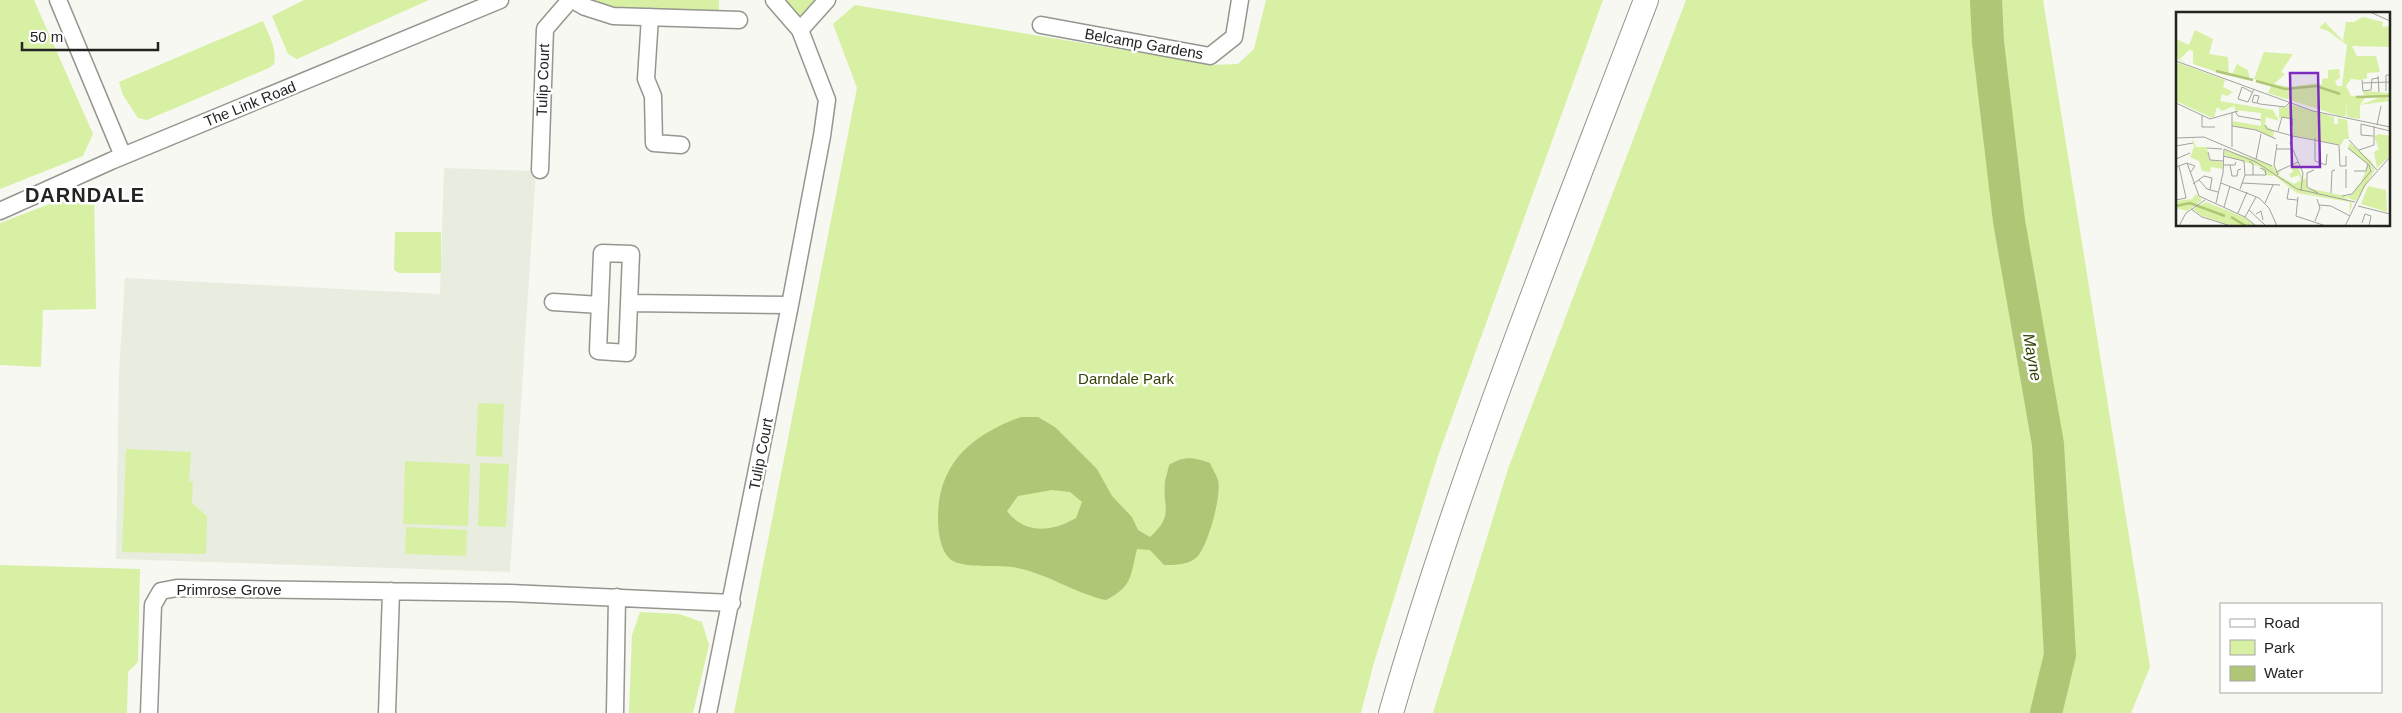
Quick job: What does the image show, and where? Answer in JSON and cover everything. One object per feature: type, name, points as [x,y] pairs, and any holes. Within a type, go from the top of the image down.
[{"type":"main road","points":[[1391,713],[1439,558],[1485,421],[1646,0]]},
{"type":"street","points":[[58,0],[123,156]]},
{"type":"street","name":"The Link Road","points":[[0,211],[472,5],[500,0]]},
{"type":"street","name":"Tulip Court","points":[[540,170],[545,29],[572,0],[585,8],[613,16],[739,20]]},
{"type":"street","points":[[774,0],[800,30],[827,0]]},
{"type":"street","name":"Belcamp Gardens","points":[[1041,25],[1210,56],[1234,37],[1240,0]]},
{"type":"street","points":[[650,17],[646,80],[653,96],[654,143],[682,145]]},
{"type":"street","name":"Tulip Court","points":[[732,603],[822,136],[827,100],[800,30]]},
{"type":"street","points":[[602,253],[631,254],[628,353],[598,351],[600,305],[602,253]]},
{"type":"street","points":[[553,302],[600,305]]},
{"type":"street","points":[[630,304],[790,305]]},
{"type":"street","name":"Primrose Grove","points":[[149,713],[153,605],[161,591],[177,588],[390,591],[617,597],[732,603]]},
{"type":"street","points":[[387,713],[390,591]]},
{"type":"street","points":[[615,713],[617,597]]},
{"type":"street","points":[[708,713],[732,603]]},
{"type":"shaded area","points":[[444,168],[536,171],[510,572],[116,559],[119,372],[125,278],[440,294]]},
{"type":"green space","points":[[0,0],[34,0],[93,134],[83,156],[0,189]]},
{"type":"green space","points":[[304,0],[429,0],[297,59],[288,54],[272,16]]},
{"type":"green space","points":[[590,0],[719,0],[719,12],[615,7]]},
{"type":"green space","points":[[776,0],[827,0],[800,29]]},
{"type":"green space","name":"Darndale Park","points":[[1266,0],[1603,0],[1438,456],[1373,666],[1361,713],[734,713],[857,88],[833,24],[855,5],[1214,65],[1238,64],[1254,49]]},
{"type":"green space","points":[[1686,0],[2043,0],[2150,667],[2131,713],[1433,713],[1508,469]]},
{"type":"green space","points":[[263,21],[272,42],[275,58],[274,64],[269,68],[147,120],[138,118],[123,95],[119,82]]},
{"type":"green space","points":[[94,187],[96,309],[43,310],[41,367],[0,365],[0,223]]},
{"type":"green space","points":[[395,232],[441,232],[441,273],[399,273],[394,270]]},
{"type":"green space","points":[[478,403],[504,404],[502,457],[476,456]]},
{"type":"green space","points":[[126,449],[191,452],[189,481],[193,482],[192,503],[207,516],[206,554],[122,552]]},
{"type":"green space","points":[[405,461],[470,464],[468,526],[403,524]]},
{"type":"green space","points":[[480,463],[509,464],[506,527],[478,526]]},
{"type":"green space","points":[[406,527],[467,530],[466,556],[405,554]]},
{"type":"green space","points":[[0,565],[140,569],[138,662],[128,672],[127,713],[0,713]]},
{"type":"green space","points":[[640,612],[679,614],[702,622],[709,645],[693,713],[629,713],[632,635]]},
{"type":"water","points":[[1021,417],[1038,417],[1055,427],[1097,469],[1112,496],[1132,517],[1138,530],[1150,537],[1158,529],[1165,517],[1165,481],[1169,465],[1189,458],[1210,463],[1218,480],[1218,497],[1210,532],[1201,551],[1190,562],[1164,565],[1150,550],[1137,549],[1131,574],[1126,585],[1106,600],[1082,593],[1036,573],[1012,567],[961,564],[949,558],[943,550],[939,534],[938,518],[944,482],[951,467],[973,442],[1003,424]],"holes":[[[1052,490],[1070,492],[1082,502],[1076,518],[1058,526],[1039,529],[1030,527],[1014,519],[1007,511],[1018,496]]]},
{"type":"waterway","name":"Mayne","points":[[1986,0],[1988,42],[2009,221],[2048,444],[2060,655],[2046,713]]},
{"type":"district","name":"DARNDALE","points":[[85,195]]}]
